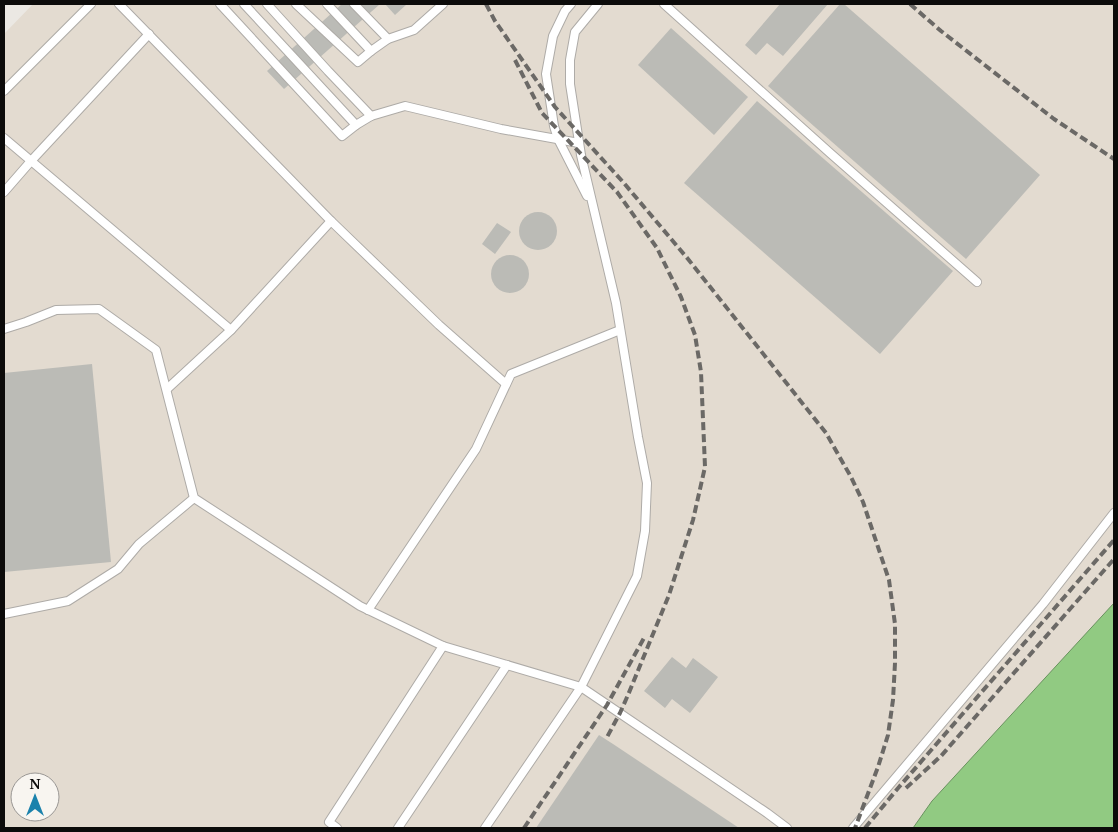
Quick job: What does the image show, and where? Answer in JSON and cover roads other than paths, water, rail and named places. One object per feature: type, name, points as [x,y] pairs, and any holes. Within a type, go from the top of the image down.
[{"type":"lane","points":[[4,91],[91,4]]},
{"type":"lane","points":[[119,4],[331,222],[439,325],[506,384]]},
{"type":"lane","points":[[220,4],[342,136],[371,116],[404,106],[501,129],[579,143]]},
{"type":"lane","points":[[244,4],[356,125]]},
{"type":"lane","points":[[267,4],[371,116]]},
{"type":"lane","points":[[296,4],[358,62],[388,39],[414,30],[443,4]]},
{"type":"lane","points":[[327,4],[371,51]]},
{"type":"lane","points":[[354,4],[388,39]]},
{"type":"lane","points":[[571,4],[564,11],[552,36],[546,74],[554,126],[558,139],[593,206]]},
{"type":"lane","points":[[485,828],[581,687],[637,576],[644,531],[647,483],[616,303],[579,143],[570,84],[570,60],[575,32],[598,4]]},
{"type":"lane","points":[[664,4],[978,282]]},
{"type":"lane","points":[[4,192],[149,34]]},
{"type":"lane","points":[[4,138],[231,330]]},
{"type":"lane","points":[[167,389],[231,330],[331,222]]},
{"type":"lane","points":[[4,328],[26,322],[56,310],[99,309],[156,350],[194,498],[351,601],[368,610],[443,646],[581,687],[787,828]]},
{"type":"lane","points":[[368,610],[476,450],[511,374],[620,330]]},
{"type":"lane","points":[[4,614],[68,601],[118,570],[139,544],[194,498]]},
{"type":"lane","points":[[853,828],[1042,604],[1114,513]]},
{"type":"lane","points":[[338,828],[329,822],[443,646]]},
{"type":"lane","points":[[398,828],[507,665]]},
{"type":"railway","points":[[486,4],[495,21],[555,107],[623,182],[688,259],[826,433],[863,502],[889,580],[895,624],[895,663],[893,700],[888,735],[855,828]]},
{"type":"railway","points":[[910,4],[941,31],[1054,119],[1114,159]]},
{"type":"railway","points":[[515,60],[542,113],[617,192],[657,248],[681,297],[695,335],[701,372],[705,467],[693,520],[669,595],[628,695],[606,739]]},
{"type":"railway","points":[[865,828],[1114,540]]},
{"type":"railway","points":[[906,788],[941,756],[1114,559]]},
{"type":"railway","points":[[524,828],[607,705],[644,638]]}]
